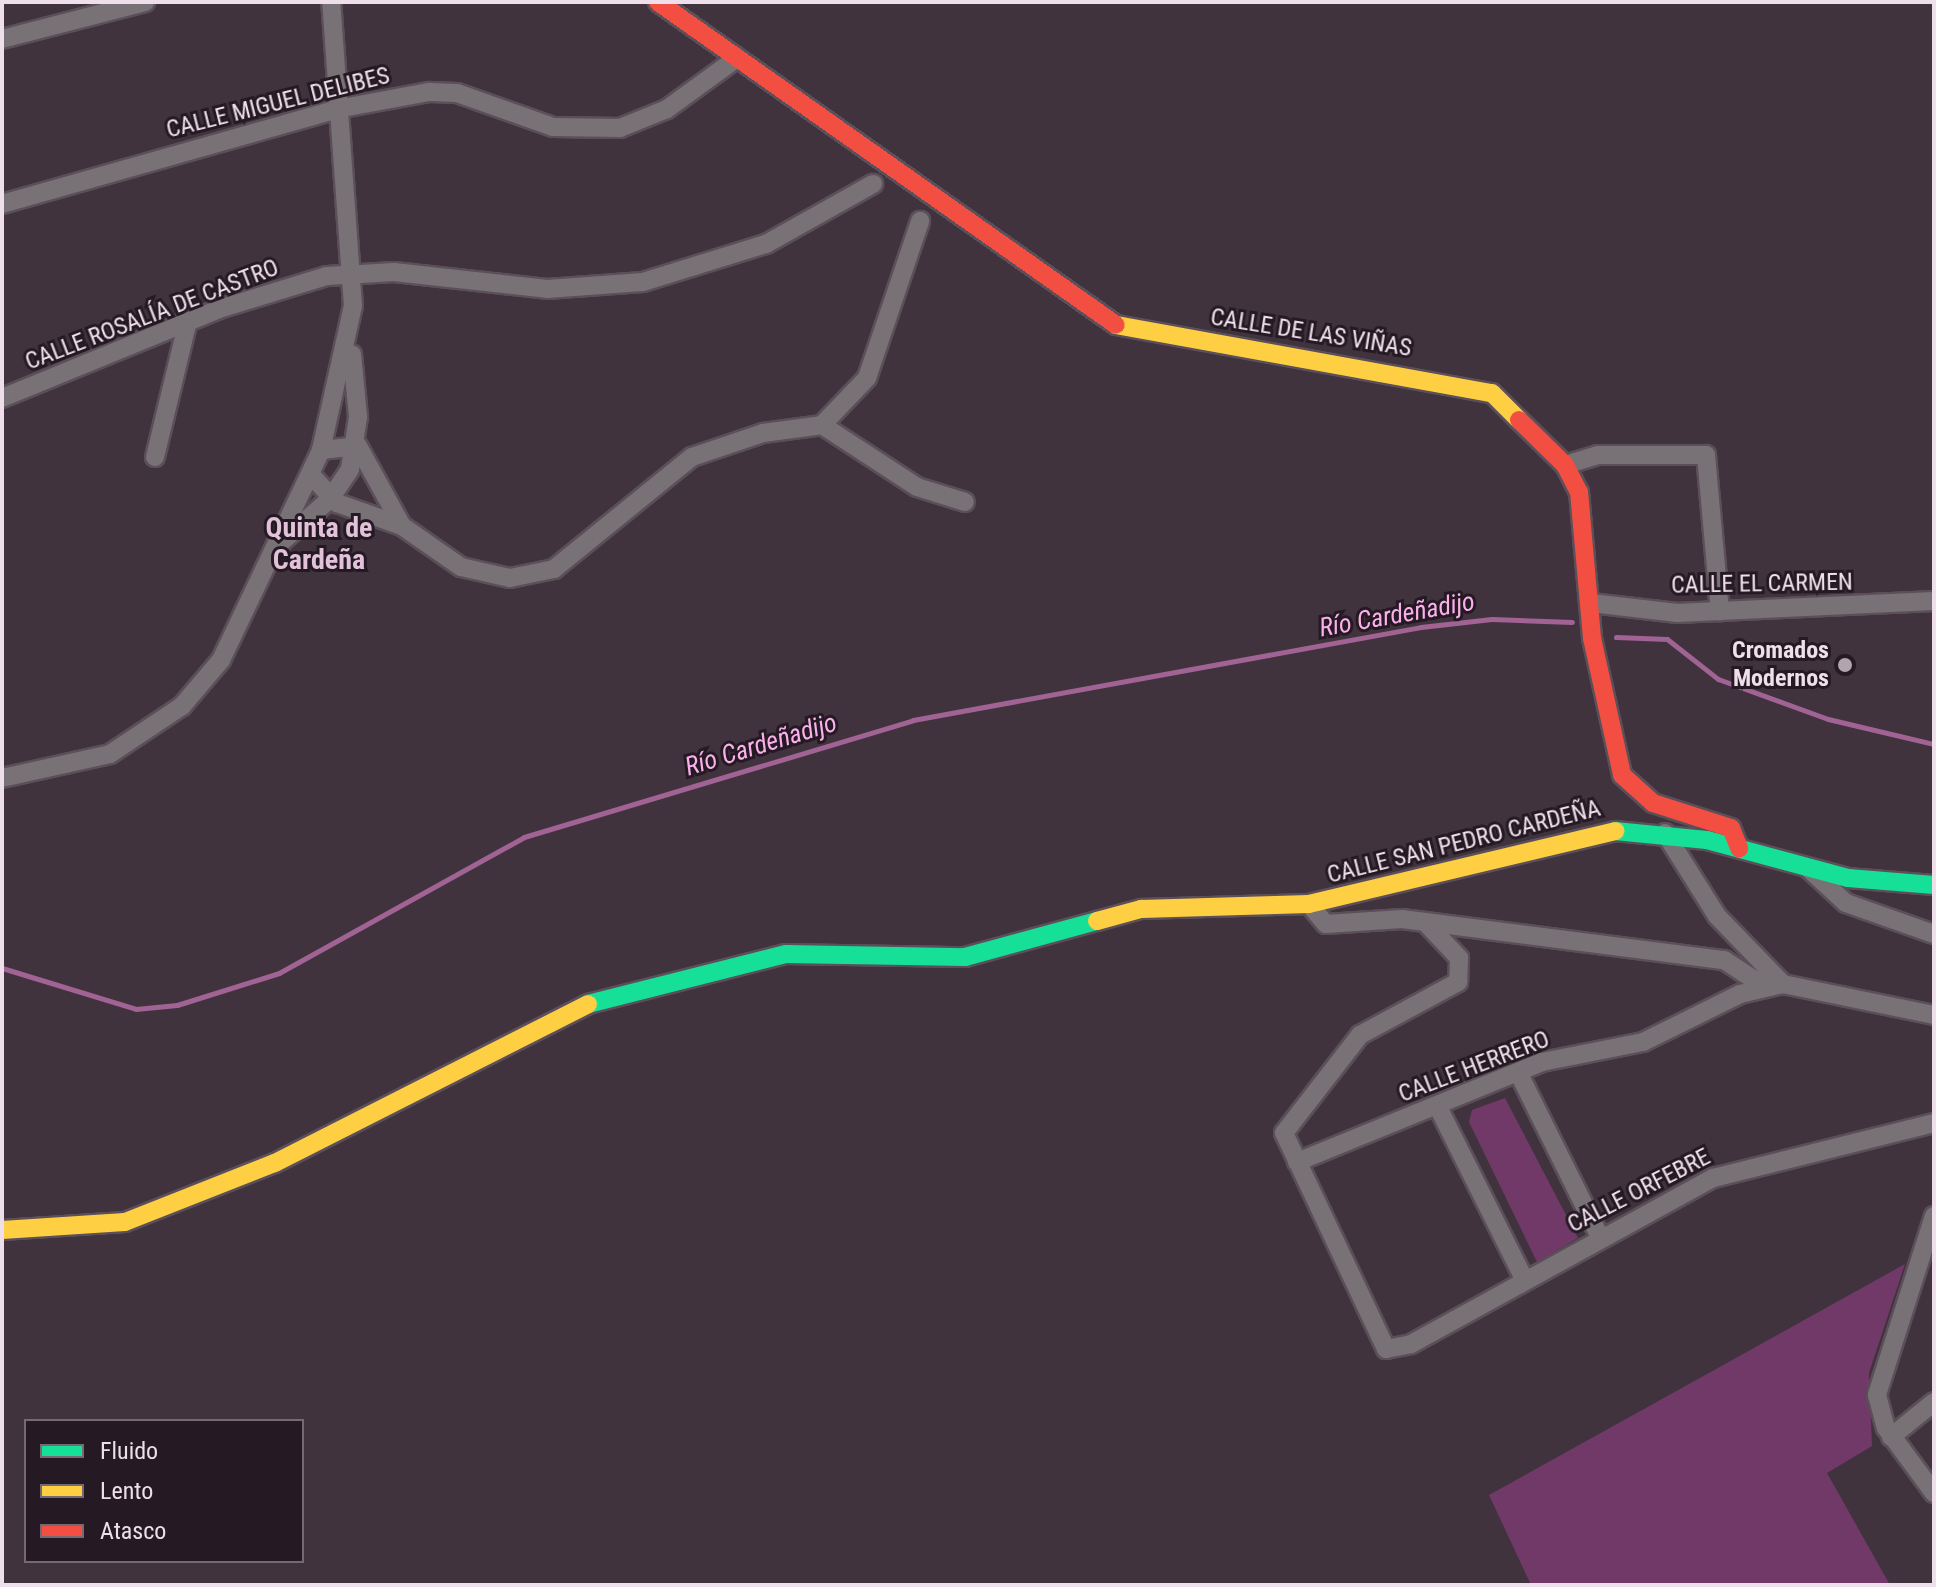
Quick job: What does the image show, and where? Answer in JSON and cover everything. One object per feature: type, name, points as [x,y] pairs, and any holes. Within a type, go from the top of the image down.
[{"type":"main road","name":"CALLE DE LAS VIÑAS","points":[[658,2],[1115,325],[1468,384],[1512,410],[1565,465],[1586,519],[1591,603],[1622,775],[1653,803],[1731,828],[1739,848]]},
{"type":"main road","name":"CALLE SAN PEDRO CARDEÑA","points":[[2,1230],[125,1222],[221,1186],[538,1023],[659,982],[810,952],[965,957],[1141,909],[1309,904],[1577,836],[1665,833],[1739,848],[1809,869],[1934,885]]},
{"type":"street","points":[[2,39],[145,2]]},
{"type":"street","points":[[331,2],[352,273],[350,339],[358,446],[402,526]]},
{"type":"street","name":"CALLE MIGUEL DELIBES","points":[[2,204],[337,109],[457,93],[553,127],[599,131],[667,109],[737,58]]},
{"type":"street","name":"CALLE ROSALÍA DE CASTRO","points":[[2,398],[188,321],[281,288],[352,273],[547,289],[643,282],[766,244],[873,184]]},
{"type":"street","points":[[310,474],[330,499],[402,526],[461,567],[510,578],[541,574],[703,451],[822,425],[867,378],[920,221]]},
{"type":"street","points":[[155,457],[188,321]]},
{"type":"street","points":[[2,784],[86,763],[165,721],[221,660],[321,450],[350,339]]},
{"type":"street","points":[[822,425],[917,487],[965,502]]},
{"type":"street","points":[[321,450],[358,446]]},
{"type":"street","points":[[274,549],[330,499],[358,446]]},
{"type":"street","points":[[1565,465],[1598,455],[1706,455],[1720,611]]},
{"type":"street","name":"CALLE EL CARMEN","points":[[1591,603],[1720,611],[1934,601]]},
{"type":"street","points":[[1665,833],[1717,916],[1783,984]]},
{"type":"street","points":[[1809,869],[1846,903],[1934,934]]},
{"type":"street","points":[[1309,904],[1326,924],[1427,924],[1686,955],[1736,963],[1762,985],[1783,984],[1934,1015]]},
{"type":"street","points":[[1297,1162],[1286,1121],[1360,1035],[1458,982],[1459,958],[1427,924]]},
{"type":"street","name":"CALLE HERRERO","points":[[1297,1162],[1518,1072],[1673,1030],[1762,985]]},
{"type":"street","points":[[1518,1072],[1600,1237]]},
{"type":"street","points":[[1438,1107],[1524,1279]]},
{"type":"street","name":"CALLE ORFEBRE","points":[[1297,1162],[1386,1349],[1411,1344],[1600,1237],[1739,1168],[1934,1123]]},
{"type":"street","points":[[1933,1222],[1879,1378],[1878,1412],[1891,1437],[1934,1493]]},
{"type":"street","points":[[1891,1437],[1934,1402]]},
{"type":"shaded area","points":[[1505,1098],[1578,1238],[1537,1262],[1469,1122],[1472,1110]]},
{"type":"shaded area","points":[[1905,1264],[1869,1373],[1872,1446],[1827,1473],[1890,1585],[1531,1585],[1489,1495]]},
{"type":"waterway","name":"Río Cardeñadijo","points":[[2,968],[136,1009],[177,1005],[279,973],[524,837],[913,720],[1421,627],[1492,619],[1572,622]]},
{"type":"waterway","name":"Río Cardeñadijo","points":[[1616,637],[1667,639],[1718,679],[1828,719],[1934,744]]},
{"type":"traffic: fast","points":[[1615,831],[1707,840],[1848,878],[1934,885]]},
{"type":"traffic: fast","points":[[588,1004],[786,954],[965,957],[1097,921]]},
{"type":"traffic: slow","points":[[1116,325],[1492,393],[1519,420]]},
{"type":"traffic: slow","points":[[1097,921],[1141,909],[1309,904],[1615,831]]},
{"type":"traffic: slow","points":[[2,1230],[125,1222],[275,1163],[588,1004]]},
{"type":"traffic: jam","points":[[658,2],[1116,325]]},
{"type":"traffic: jam","points":[[1519,420],[1565,465],[1579,492],[1592,638],[1622,775],[1653,803],[1731,828],[1739,848]]},
{"type":"place","name":"Cromados Modernos","points":[[1845,665]]},
{"type":"district","name":"Quinta de Cardeña","points":[[319,544]]}]
